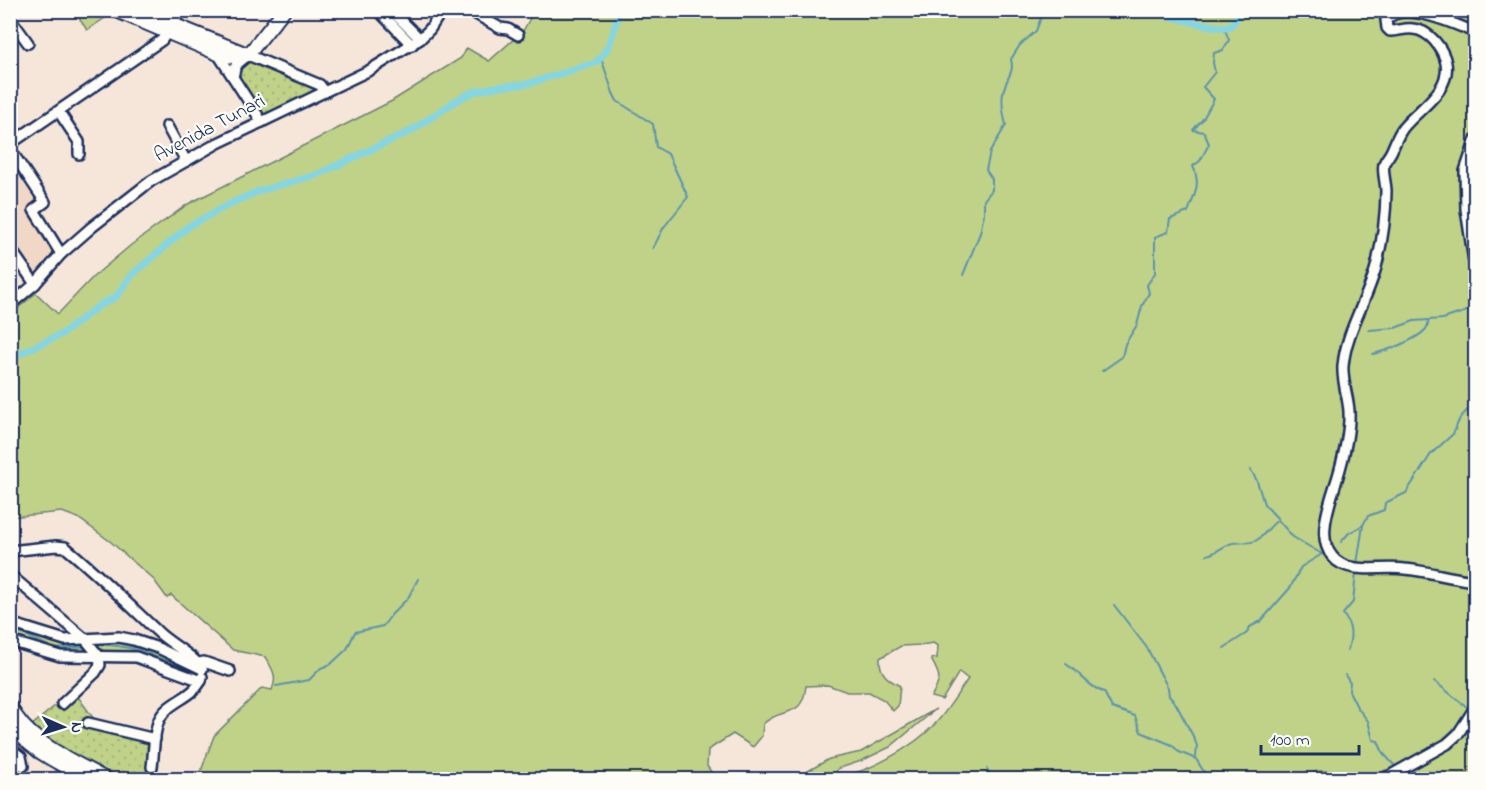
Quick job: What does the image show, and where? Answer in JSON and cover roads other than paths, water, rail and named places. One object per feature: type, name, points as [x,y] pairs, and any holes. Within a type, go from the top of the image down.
[{"type":"main road","points":[[114,10],[248,55]]},
{"type":"main road","points":[[138,10],[218,54],[237,58],[248,55],[284,10]]},
{"type":"main road","points":[[10,706],[24,727],[36,738],[107,780]]},
{"type":"main road","points":[[10,722],[33,748],[90,780]]},
{"type":"street","points":[[10,144],[162,40],[181,10]]},
{"type":"street","points":[[378,10],[416,42]]},
{"type":"street","points":[[391,10],[416,42]]},
{"type":"street","name":"Avenida Tunari","points":[[10,305],[35,284],[62,254],[110,211],[151,181],[186,160],[370,70],[416,42],[430,29],[442,10]]},
{"type":"street","points":[[470,10],[500,28],[508,29],[518,35]]},
{"type":"street","points":[[1476,33],[1433,14],[1398,12],[1386,20],[1390,31],[1415,29],[1424,32],[1436,42],[1446,63],[1446,73],[1440,89],[1404,127],[1395,140],[1384,164],[1386,197],[1381,241],[1375,270],[1358,312],[1343,364],[1343,379],[1348,396],[1349,427],[1341,468],[1323,532],[1328,551],[1342,564],[1355,568],[1408,569],[1468,580],[1476,584]]},
{"type":"street","points":[[10,18],[28,43]]},
{"type":"street","points":[[218,54],[262,122]]},
{"type":"street","points":[[233,77],[236,65],[248,55],[320,85],[325,92]]},
{"type":"street","points":[[59,112],[79,142],[79,154]]},
{"type":"street","points":[[167,126],[186,160]]},
{"type":"street","points":[[1476,140],[1465,171],[1466,209],[1476,275]]},
{"type":"street","points":[[10,149],[45,202],[34,210],[62,254]]},
{"type":"street","points":[[10,248],[35,284]]},
{"type":"street","points":[[10,551],[65,547],[130,604],[160,634],[200,666],[201,681],[193,692],[175,702],[158,722],[152,767]]},
{"type":"street","points":[[10,575],[85,639],[99,656],[100,665],[95,673],[62,704]]},
{"type":"street","points":[[10,623],[65,640],[119,638],[134,640],[200,666]]},
{"type":"street","points":[[10,641],[60,656],[136,657],[201,681]]},
{"type":"street","points":[[200,666],[204,662],[230,671]]},
{"type":"street","points":[[1382,780],[1447,744],[1458,734],[1476,706]]},
{"type":"street","points":[[88,723],[155,740]]},
{"type":"street","points":[[10,748],[21,757],[23,766]]},
{"type":"waterway","points":[[10,358],[62,334],[100,305],[116,297],[132,275],[189,226],[234,202],[259,191],[316,175],[411,131],[473,92],[527,84],[595,63],[608,46],[619,10]]},
{"type":"waterway","points":[[963,275],[980,233],[984,200],[992,190],[992,179],[986,170],[990,152],[1006,125],[1003,95],[1011,70],[1011,59],[1020,45],[1036,31],[1042,15],[1050,10]]},
{"type":"waterway","points":[[1141,10],[1219,27],[1229,27],[1240,10]]},
{"type":"waterway","points":[[1102,371],[1122,357],[1125,344],[1137,325],[1142,306],[1149,293],[1147,285],[1155,273],[1155,237],[1168,232],[1170,219],[1188,212],[1195,195],[1197,179],[1193,166],[1200,161],[1209,144],[1204,132],[1193,130],[1203,119],[1214,99],[1203,87],[1215,72],[1214,53],[1223,50],[1229,40],[1224,27]]},
{"type":"waterway","points":[[601,58],[617,101],[653,124],[656,147],[668,154],[688,197],[664,227],[653,248]]},
{"type":"waterway","points":[[1369,330],[1395,328],[1414,321],[1443,319],[1476,308]]},
{"type":"waterway","points":[[1373,354],[1416,337],[1427,328],[1429,320]]},
{"type":"waterway","points":[[1341,542],[1349,533],[1363,525],[1368,516],[1384,510],[1385,503],[1406,493],[1431,454],[1453,434],[1460,418],[1476,401]]},
{"type":"waterway","points":[[1251,470],[1264,504],[1278,519]]},
{"type":"waterway","points":[[1207,555],[1230,544],[1254,541],[1278,520],[1293,537],[1322,554],[1301,567],[1290,588],[1261,621],[1224,648]]},
{"type":"waterway","points":[[1357,564],[1363,525]]},
{"type":"waterway","points":[[1347,650],[1351,632],[1343,614],[1353,602],[1356,573]]},
{"type":"waterway","points":[[276,686],[309,680],[347,649],[355,632],[383,626],[408,598],[418,579]]},
{"type":"waterway","points":[[1114,605],[1147,648],[1168,688],[1169,696],[1176,704],[1194,738],[1197,746],[1196,757]]},
{"type":"waterway","points":[[10,631],[26,635],[54,649],[85,647]]},
{"type":"waterway","points":[[102,645],[140,651],[198,674]]},
{"type":"waterway","points":[[1066,664],[1094,687],[1104,692],[1112,708],[1135,716],[1141,732],[1172,745],[1179,752],[1196,759],[1209,780]]},
{"type":"waterway","points":[[1345,675],[1350,683],[1349,691],[1357,707],[1368,721],[1373,740],[1378,741],[1383,753],[1394,765]]},
{"type":"waterway","points":[[1434,681],[1467,707]]},
{"type":"waterway","points":[[10,734],[34,757],[55,768]]},
{"type":"waterway","points":[[987,769],[994,780]]},
{"type":"waterway","points":[[1403,772],[1406,780]]},
{"type":"waterway","points":[[65,774],[76,780]]}]
